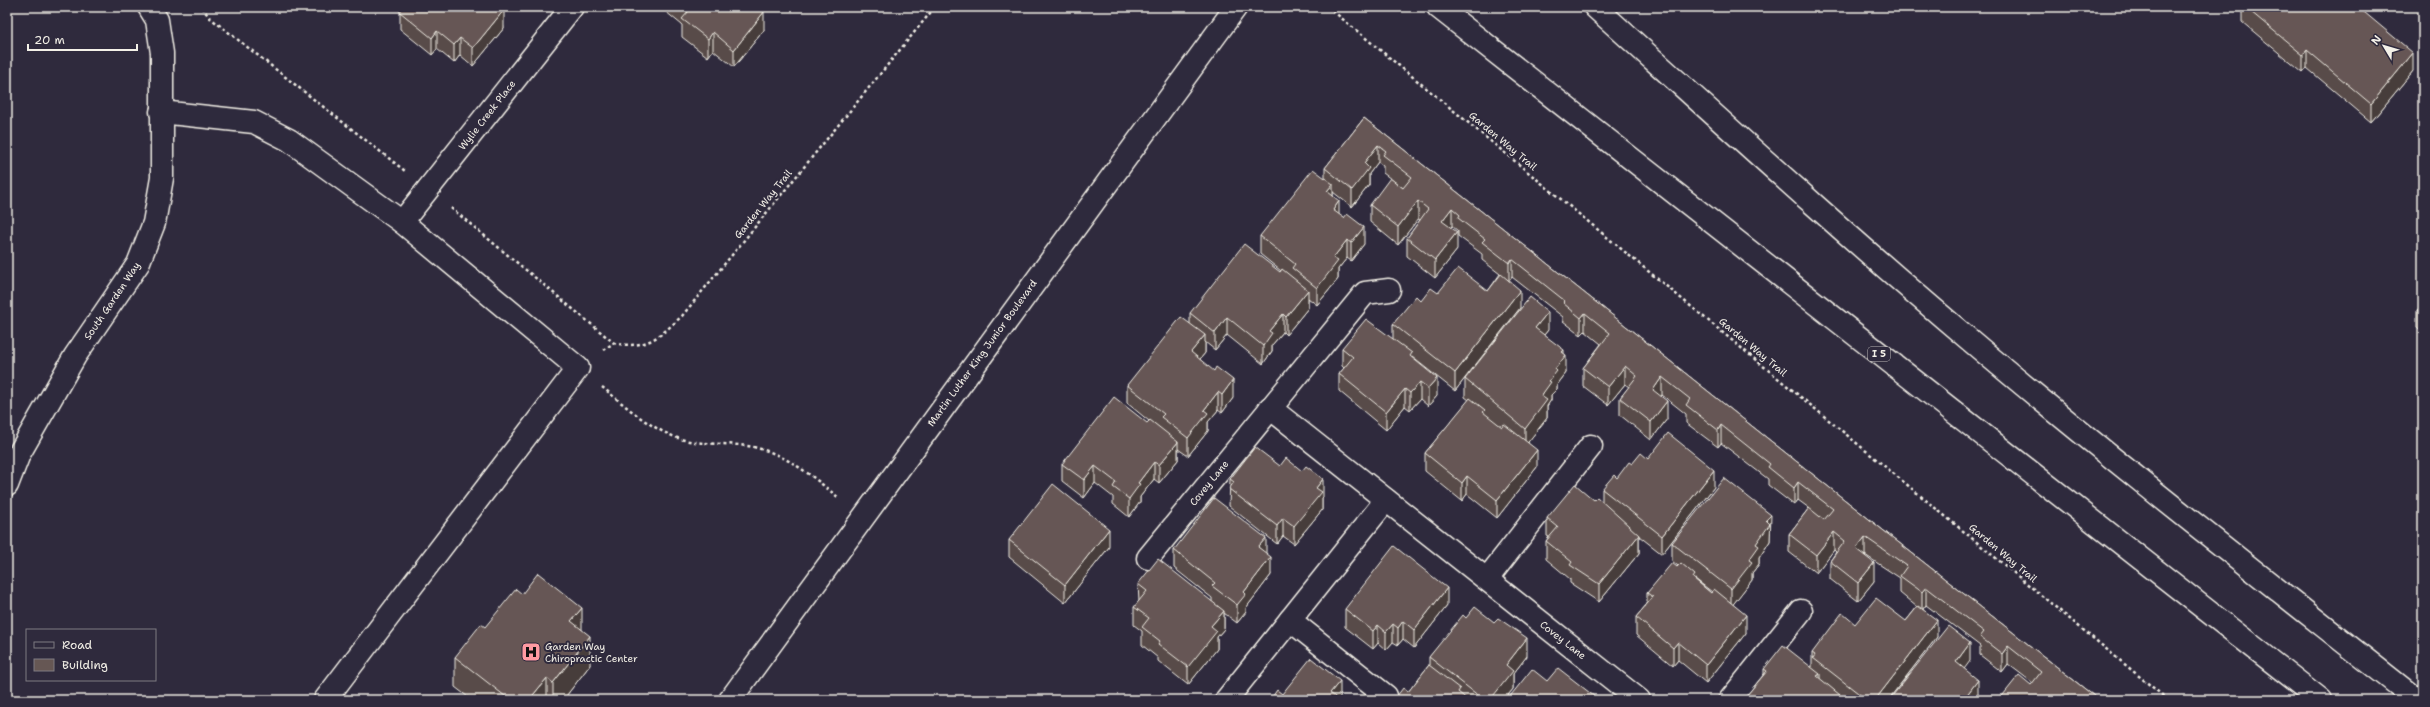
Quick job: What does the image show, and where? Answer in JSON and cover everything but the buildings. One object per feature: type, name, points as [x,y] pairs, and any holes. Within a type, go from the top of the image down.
[{"type":"main road","name":"South Garden Way","points":[[7,485],[13,451],[75,356],[138,264],[154,223],[162,178],[162,52],[157,20],[150,7]]},
{"type":"main road","name":"I 5","points":[[1438,7],[2321,700]]},
{"type":"main road","points":[[1595,7],[1799,192],[1970,340],[2130,473],[2416,700]]},
{"type":"main road","name":"Wylie Creek Place","points":[[402,222],[569,8]]},
{"type":"main road","name":"Martin Luther King Junior Boulevard","points":[[730,700],[1230,15]]},
{"type":"main road","points":[[161,112],[254,122],[289,140],[402,222],[578,368],[325,700]]},
{"type":"main road","name":"Covey Lane","points":[[1148,558],[1365,293],[1389,290]]},
{"type":"main road","name":"Covey Lane","points":[[1270,408],[1640,700]]},
{"type":"main road","points":[[1487,579],[1591,446]]},
{"type":"main road","points":[[1226,700],[1386,500]]},
{"type":"main road","points":[[1730,700],[1800,611]]},
{"type":"main road","points":[[1290,620],[1386,696]]},
{"type":"path","name":"Garden Way Trail","points":[[578,368],[614,343],[629,346],[647,344],[682,316],[935,7]]},
{"type":"path","name":"Garden Way Trail","points":[[1328,7],[2168,700]]},
{"type":"path","points":[[578,368],[645,422],[680,439],[754,447],[782,456],[806,471],[863,516]]},
{"type":"place","name":"Garden Way Chiropractic Center","points":[[531,652]]}]
